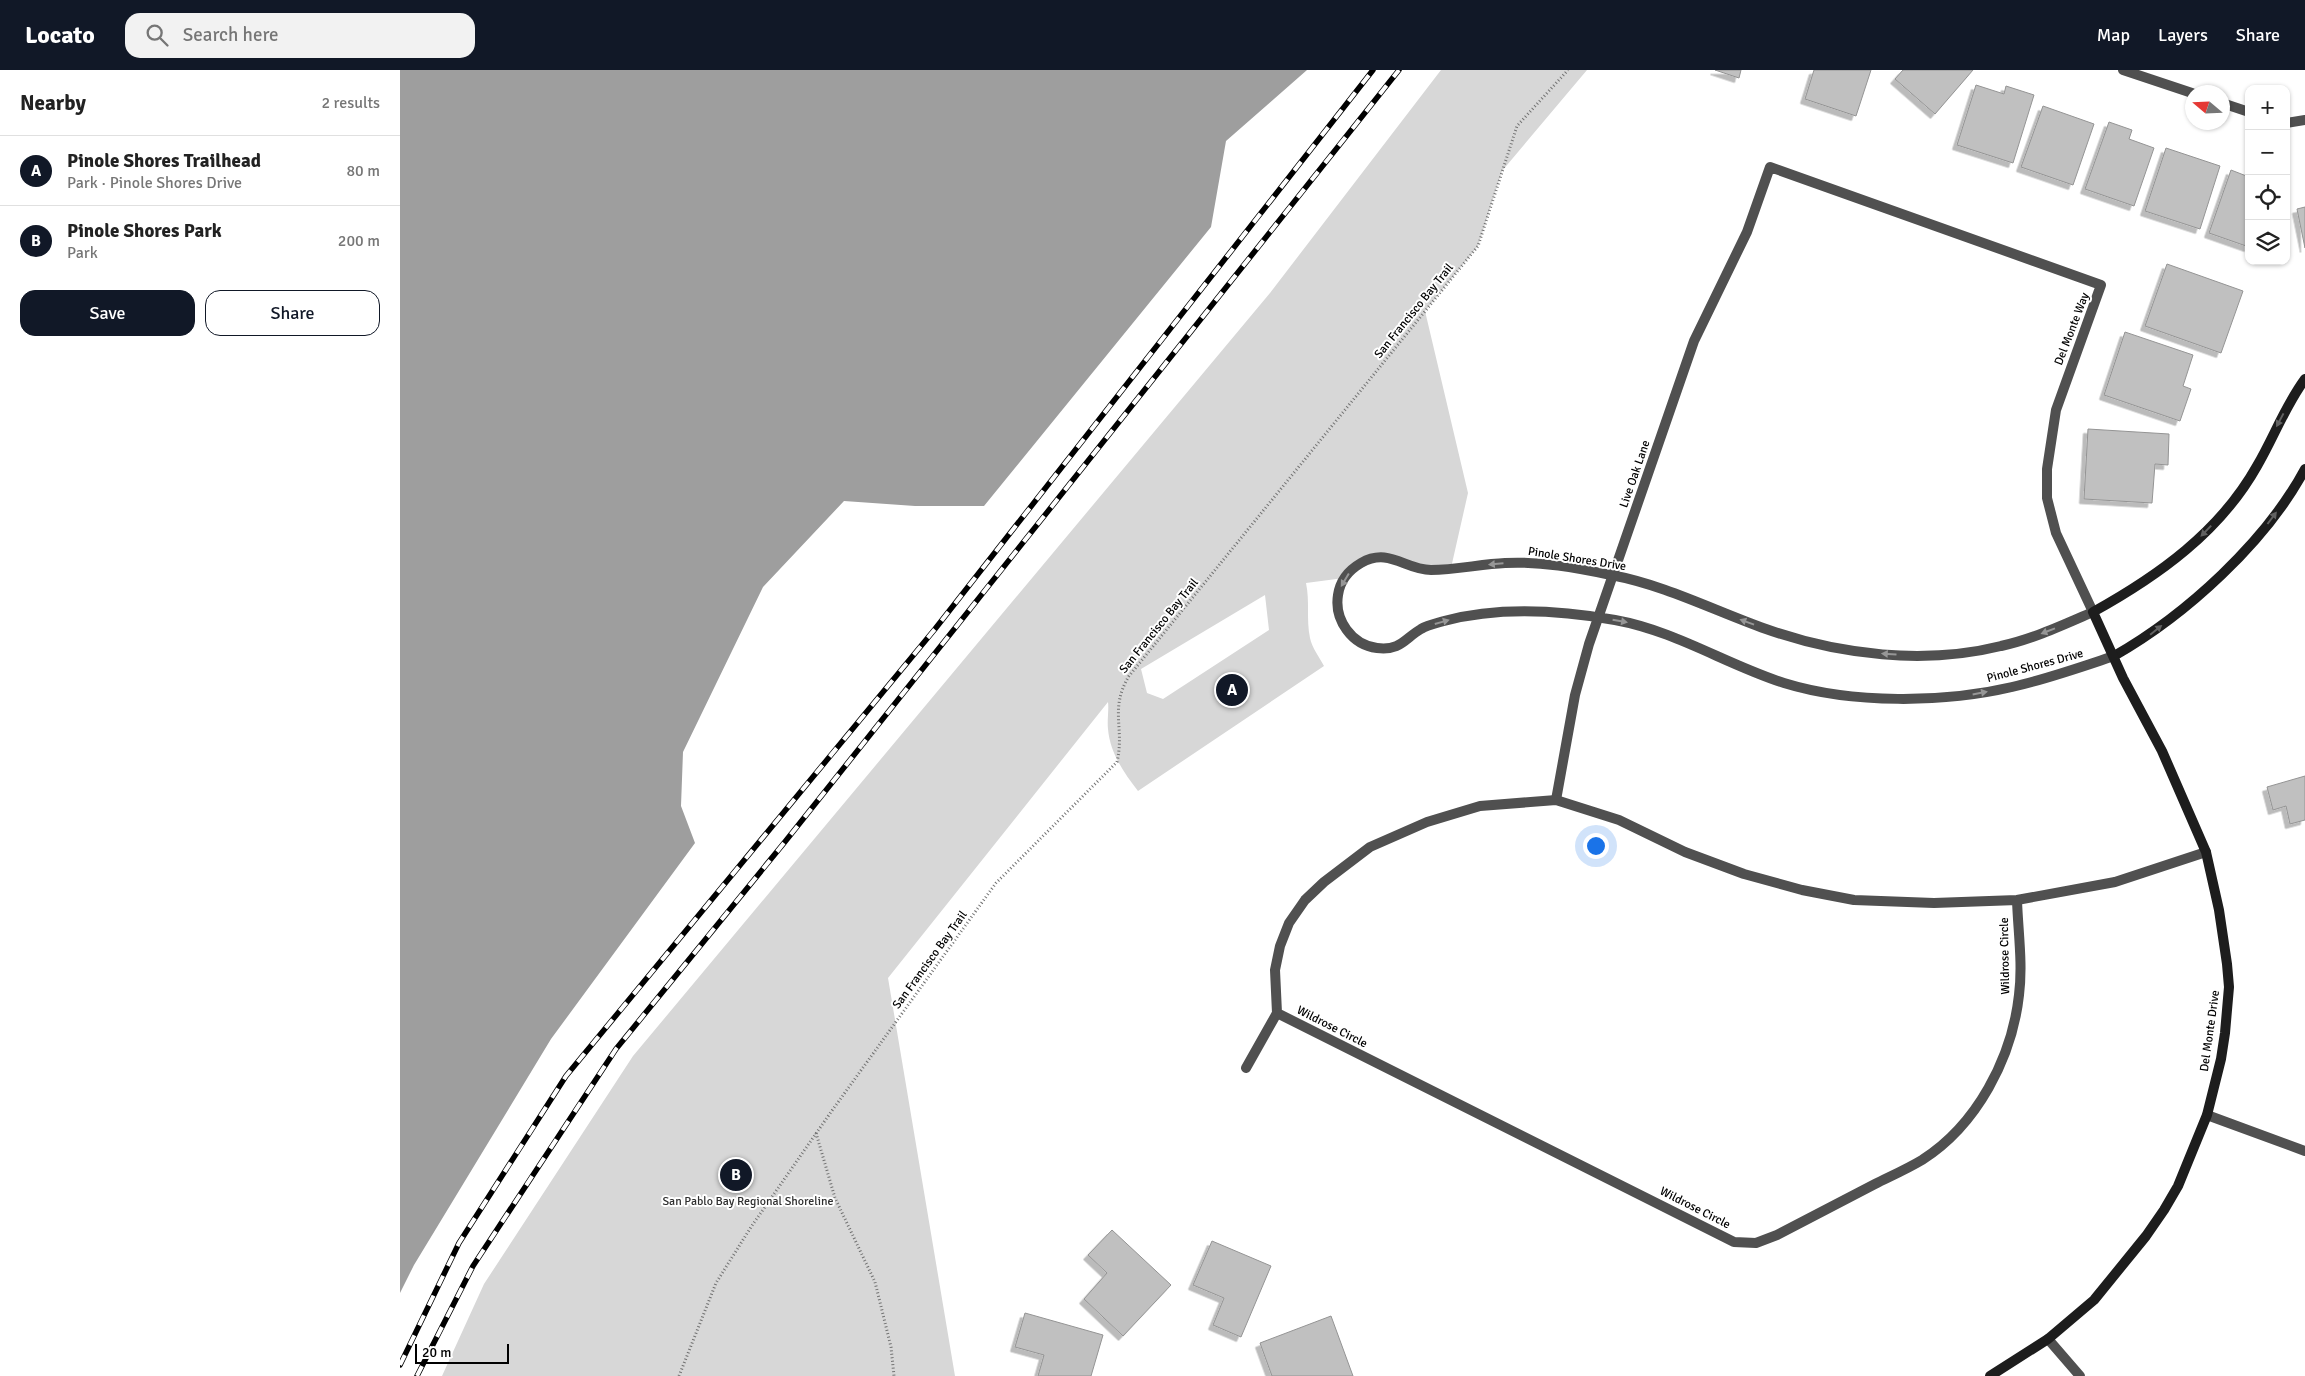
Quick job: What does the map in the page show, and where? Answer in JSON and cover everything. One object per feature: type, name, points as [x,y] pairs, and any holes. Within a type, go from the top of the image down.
[{"type":"street","points":[[2123,70],[2185,91]]},
{"type":"street","points":[[2230,106],[2245,111]]},
{"type":"street","points":[[2290,122],[2305,120]]},
{"type":"street","name":"Live Oak Lane","points":[[1556,800],[1574,695],[1598,617],[1694,341],[1747,232],[1770,167]]},
{"type":"street","name":"Del Monte Way","points":[[1770,167],[2101,285],[2056,410],[2047,469],[2047,498],[2056,532],[2114,656]]},
{"type":"street","name":"Pinole Shores Drive","points":[[2305,379],[2280,420],[2258,466],[2220,516],[2171,563],[2139,586],[2093,612],[2020,641],[1980,650],[1928,654],[1871,653],[1823,646],[1793,638],[1655,587],[1614,575],[1508,562],[1426,570],[1395,558],[1381,557],[1366,560],[1354,567],[1344,578],[1338,592],[1337,608],[1341,623],[1350,635],[1364,644],[1379,648],[1394,647],[1408,640],[1420,629],[1477,614],[1542,611],[1598,617],[1643,625],[1787,684],[1864,698],[1969,695],[2029,683],[2114,656],[2148,636],[2205,590],[2259,535],[2296,486],[2305,469]]},
{"type":"street","name":"Del Monte Drive","points":[[1990,1376],[2048,1339],[2094,1300],[2146,1236],[2178,1186],[2207,1115],[2221,1059],[2229,987],[2219,910],[2206,852],[2162,751],[2123,678],[2114,656]]},
{"type":"street","name":"Wildrose Circle","points":[[1246,1068],[1277,1013],[1275,970],[1280,946],[1294,915],[1305,900],[1324,882],[1370,847],[1427,822],[1480,806],[1556,800],[1619,820],[1685,852],[1744,874],[1802,890],[1854,900],[1934,903],[2017,900],[2115,882],[2206,852]]},
{"type":"street","name":"Wildrose Circle","points":[[1277,1013],[1734,1242],[1756,1243],[1777,1235],[1922,1160],[1957,1130],[1973,1112],[1984,1097],[2000,1063],[2013,1028],[2019,994],[2017,900]]},
{"type":"street","points":[[2207,1115],[2305,1151]]},
{"type":"street","points":[[2048,1339],[2080,1376]]},
{"type":"path","name":"San Francisco Bay Trail","points":[[679,1376],[716,1283],[751,1227],[816,1133],[996,883],[1117,762],[1121,745],[1117,713],[1118,699],[1129,676],[1478,246],[1517,126],[1568,70]]},
{"type":"path","points":[[816,1133],[835,1198],[875,1282],[891,1347],[894,1376]]},
{"type":"green space","name":"San Pablo Bay Regional Shoreline","points":[[1441,70],[1587,70],[1502,171],[1478,246],[1425,311],[1468,493],[1451,568],[1426,570],[1381,557],[1344,578],[1306,583],[1310,638],[1324,666],[1138,791],[1123,770],[1109,738],[1108,702],[888,978],[955,1376],[442,1376],[484,1284],[633,1056],[1270,293]],"holes":[[[1265,595],[1269,630],[1163,699],[1147,693],[1141,669]]]},
{"type":"shaded area","points":[[400,70],[1307,70],[1226,141],[1211,227],[984,506],[915,506],[844,501],[763,587],[683,752],[681,806],[695,843],[551,1039],[414,1265],[400,1293]]},
{"type":"building","points":[[1715,70],[1741,70],[1739,78]]},
{"type":"building","points":[[1814,70],[1871,70],[1856,116],[1805,99]]},
{"type":"building","points":[[1903,70],[1973,70],[1935,114],[1895,79]]},
{"type":"building","points":[[1976,85],[2004,94],[2006,86],[2034,95],[2013,163],[1957,145]]},
{"type":"building","points":[[2043,106],[2094,124],[2073,185],[2021,167]]},
{"type":"building","points":[[2109,122],[2132,130],[2129,139],[2154,148],[2134,206],[2085,189]]},
{"type":"building","points":[[2166,148],[2220,166],[2200,229],[2145,211]]},
{"type":"building","points":[[2231,170],[2245,175],[2245,246],[2209,233]]},
{"type":"building","points":[[2305,207],[2305,248],[2297,209]]},
{"type":"building","points":[[2167,264],[2243,291],[2221,353],[2145,326]]},
{"type":"building","points":[[2125,332],[2193,355],[2183,386],[2191,389],[2180,421],[2104,395]]},
{"type":"building","points":[[2088,429],[2169,434],[2168,465],[2155,464],[2152,503],[2084,499]]},
{"type":"building","points":[[2305,776],[2305,820],[2290,824],[2286,806],[2273,810],[2267,787]]},
{"type":"building","points":[[1112,1230],[1171,1285],[1123,1336],[1084,1299],[1107,1273],[1088,1255]]},
{"type":"building","points":[[1212,1241],[1271,1266],[1241,1337],[1213,1325],[1224,1298],[1193,1285]]},
{"type":"building","points":[[1025,1313],[1103,1335],[1091,1376],[1038,1376],[1044,1355],[1015,1347]]},
{"type":"building","points":[[1331,1316],[1353,1376],[1272,1376],[1260,1343]]},
{"type":"railway","points":[[400,1365],[459,1243],[566,1076],[935,629],[1373,70]]},
{"type":"railway","points":[[417,1376],[473,1266],[616,1049],[784,843],[1399,70]]},
{"type":"place","name":"Pinole Shores Trailhead","points":[[1232,690]]},
{"type":"place","name":"Pinole Shores Park","points":[[736,1175]]}]
